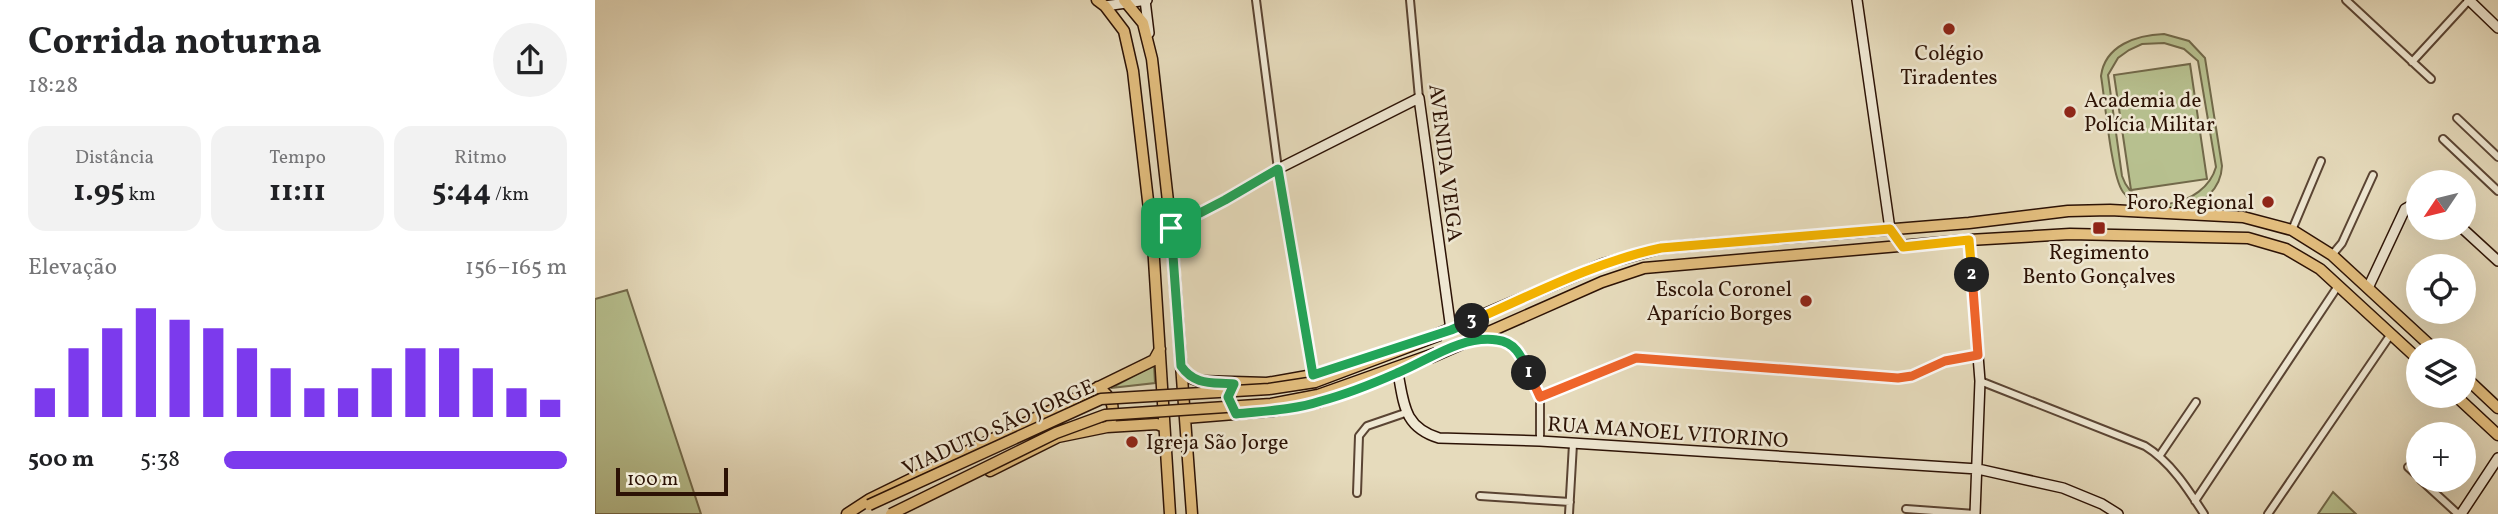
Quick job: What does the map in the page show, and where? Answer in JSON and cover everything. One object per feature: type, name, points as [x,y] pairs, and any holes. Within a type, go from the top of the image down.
[{"type":"main road","points":[[1125,2],[1143,23],[1152,59],[1171,228],[1192,514]]},
{"type":"main road","points":[[1101,3],[1123,31],[1133,71],[1153,244],[1170,514]]},
{"type":"main road","points":[[1181,366],[1188,377],[1199,382],[1267,383],[1313,375],[1451,330],[1603,264],[1661,248],[2110,210],[2243,217],[2292,230],[2332,255],[2422,338]]},
{"type":"main road","points":[[1185,418],[1272,411],[1319,402],[1398,373],[1602,282],[1644,268],[2070,234],[2248,238],[2268,243],[2304,258],[2406,348]]},
{"type":"main road","name":"VIADUTO SÃO JORGE","points":[[848,514],[1101,399],[1269,389],[1315,382],[1451,330]]},
{"type":"main road","points":[[848,514],[870,499],[1154,360],[1160,349]]},
{"type":"main road","name":"VIADUTO SÃO JORGE","points":[[891,514],[1056,433],[1105,415],[1271,404],[1318,395],[1449,349]]},
{"type":"main road","points":[[1234,384],[1228,397],[1236,414]]},
{"type":"main road","points":[[1098,387],[1112,400],[1114,413],[1107,427]]},
{"type":"main road","points":[[2476,387],[2498,408]]},
{"type":"main road","points":[[2469,408],[2498,435]]},
{"type":"main road","points":[[901,514],[1058,437],[1107,427],[1157,424],[1164,427]]},
{"type":"street","points":[[1101,3],[1145,0],[1152,59]]},
{"type":"street","points":[[1255,0],[1278,169],[1313,375]]},
{"type":"street","name":"AVENIDA VEIGA","points":[[1410,0],[1419,98],[1451,330]]},
{"type":"street","points":[[1857,0],[1890,229],[1903,247]]},
{"type":"street","points":[[2346,0],[2431,79]]},
{"type":"street","points":[[2412,62],[2469,0],[2498,28]]},
{"type":"street","points":[[1153,244],[1162,233],[1278,169],[1419,98]]},
{"type":"street","points":[[2457,118],[2498,157]]},
{"type":"street","points":[[2443,139],[2498,191]]},
{"type":"street","points":[[2292,230],[2321,160]]},
{"type":"street","points":[[2332,255],[2342,243],[2373,175]]},
{"type":"street","points":[[2368,288],[2406,208]]},
{"type":"street","points":[[1906,509],[1975,514],[1980,381],[1969,240]]},
{"type":"street","points":[[2475,240],[2498,261]]},
{"type":"street","points":[[2195,501],[2338,286]]},
{"type":"street","points":[[2267,514],[2391,334]]},
{"type":"street","points":[[1468,341],[1496,340],[1509,343],[1519,353],[1540,397],[1540,441]]},
{"type":"street","points":[[1540,397],[1636,358],[1898,378],[1912,376],[1945,361],[1978,355]]},
{"type":"street","points":[[1357,493],[1359,436],[1362,430],[1405,413],[1398,373]]},
{"type":"street","points":[[1980,381],[2129,439],[2160,455],[2204,514]]},
{"type":"street","points":[[2160,455],[2196,402]]},
{"type":"street","name":"RUA MANOEL VITORINO","points":[[1405,413],[1426,434],[1439,438],[1540,441],[1978,469],[2063,488],[2102,504],[2118,514]]},
{"type":"street","points":[[1569,514],[1573,444]]},
{"type":"street","points":[[2436,492],[2460,514],[2498,458]]},
{"type":"street","points":[[1480,496],[1570,502]]},
{"type":"green space","points":[[2164,34],[2189,41],[2205,58],[2222,166],[2218,182],[2209,195],[2197,204],[2165,212],[2149,210],[2135,203],[2123,192],[2115,170],[2101,76],[2104,65],[2116,49],[2133,40]],"holes":[[[2164,43],[2184,49],[2198,61],[2216,167],[2199,192],[2171,203],[2155,203],[2141,199],[2130,190],[2122,176],[2108,75],[2118,58],[2142,44]]]},
{"type":"green space","points":[[2190,64],[2207,179],[2131,190],[2114,75]]},
{"type":"green space","points":[[627,290],[701,514],[595,514],[595,299]]},
{"type":"green space","points":[[1154,365],[1155,383],[1111,388]]},
{"type":"green space","points":[[2333,492],[2356,514],[2318,514]]},
{"type":"place","name":"Colégio Tiradentes","points":[[1949,29]]},
{"type":"place","name":"Academia de Polícia Militar","points":[[2070,112]]},
{"type":"place","name":"Foro Regional","points":[[2268,202]]},
{"type":"place","name":"Regimento Bento Gonçalves","points":[[2099,228]]},
{"type":"place","name":"Escola Coronel Aparício Borges","points":[[1806,301]]},
{"type":"place","name":"Igreja São Jorge","points":[[1132,442]]},
{"type":"route","points":[[1278,169],[1313,375],[1451,330],[1603,264],[1633,254],[1661,248],[1890,229],[1903,247],[1969,240],[1978,355],[1945,361],[1912,376],[1898,378],[1636,358],[1540,397],[1519,353],[1509,343],[1496,340],[1468,341],[1398,373],[1319,402],[1272,411],[1236,414],[1228,397],[1234,384],[1199,382],[1188,377],[1181,366],[1171,228],[1278,169]]}]
